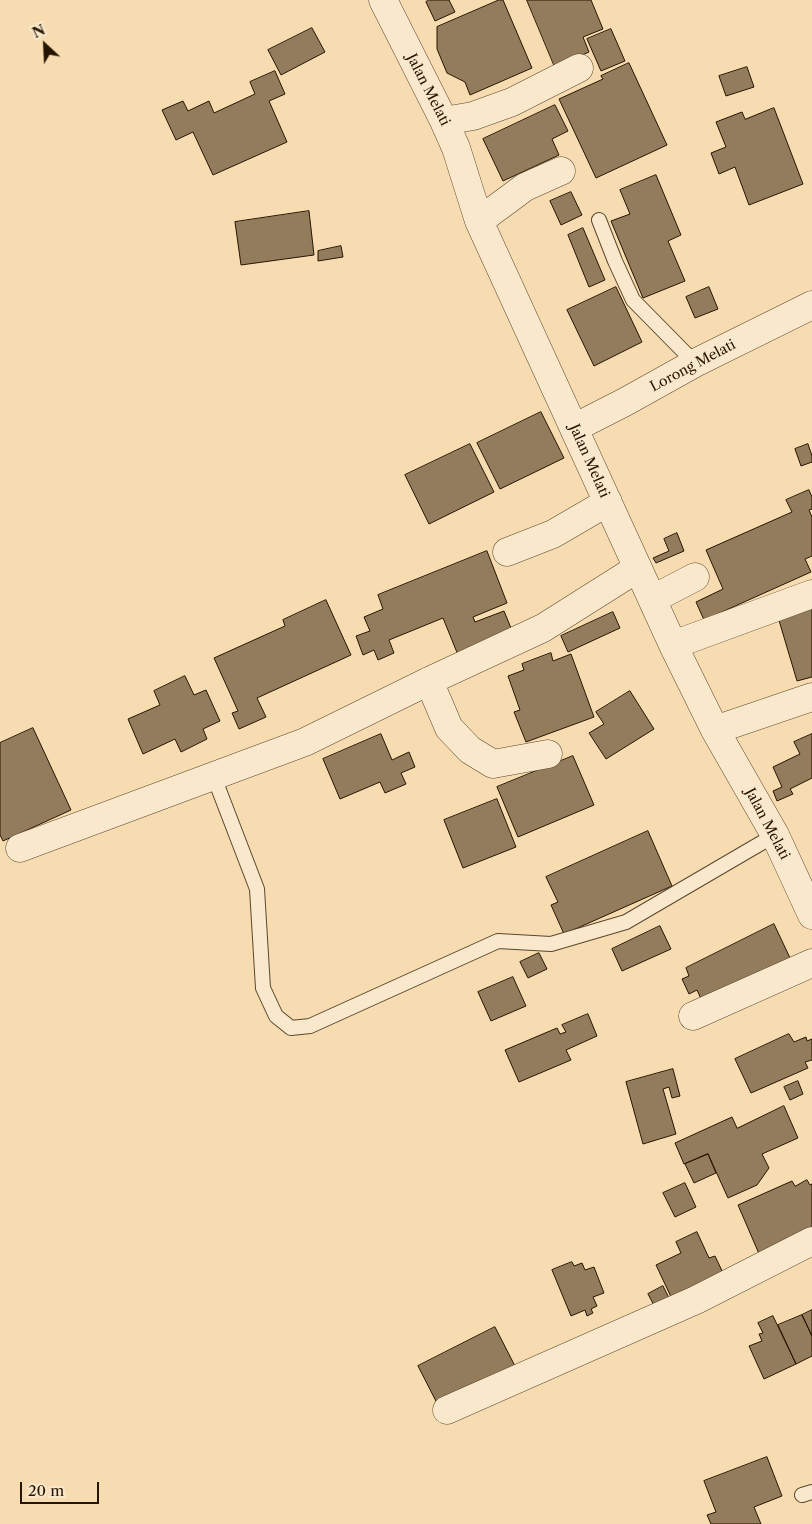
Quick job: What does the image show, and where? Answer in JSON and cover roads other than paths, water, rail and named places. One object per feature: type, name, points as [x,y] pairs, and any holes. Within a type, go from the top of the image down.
[{"type":"street","name":"Jalan Melati","points":[[383,0],[444,121],[456,148],[479,221],[673,645],[715,730],[775,835],[811,908]]},
{"type":"street","points":[[444,121],[473,116],[512,102],[579,68]]},
{"type":"street","points":[[479,221],[525,187],[561,171]]},
{"type":"street","name":"Lorong Melati","points":[[574,428],[695,363],[812,305]]},
{"type":"street","points":[[506,552],[553,534],[608,502]]},
{"type":"street","points":[[20,848],[305,742],[543,628],[638,568]]},
{"type":"street","points":[[653,599],[695,577]]},
{"type":"street","points":[[673,645],[812,594]]},
{"type":"street","points":[[429,681],[449,728],[470,750],[493,764],[548,754]]},
{"type":"street","points":[[715,730],[812,697]]},
{"type":"street","points":[[694,1016],[812,963]]},
{"type":"street","points":[[447,1410],[696,1300],[812,1241]]},
{"type":"lane","points":[[599,220],[633,300],[695,363]]},
{"type":"lane","points":[[214,777],[257,889],[263,988],[276,1016],[291,1028],[310,1026],[498,941],[551,944],[626,922],[775,835]]}]
